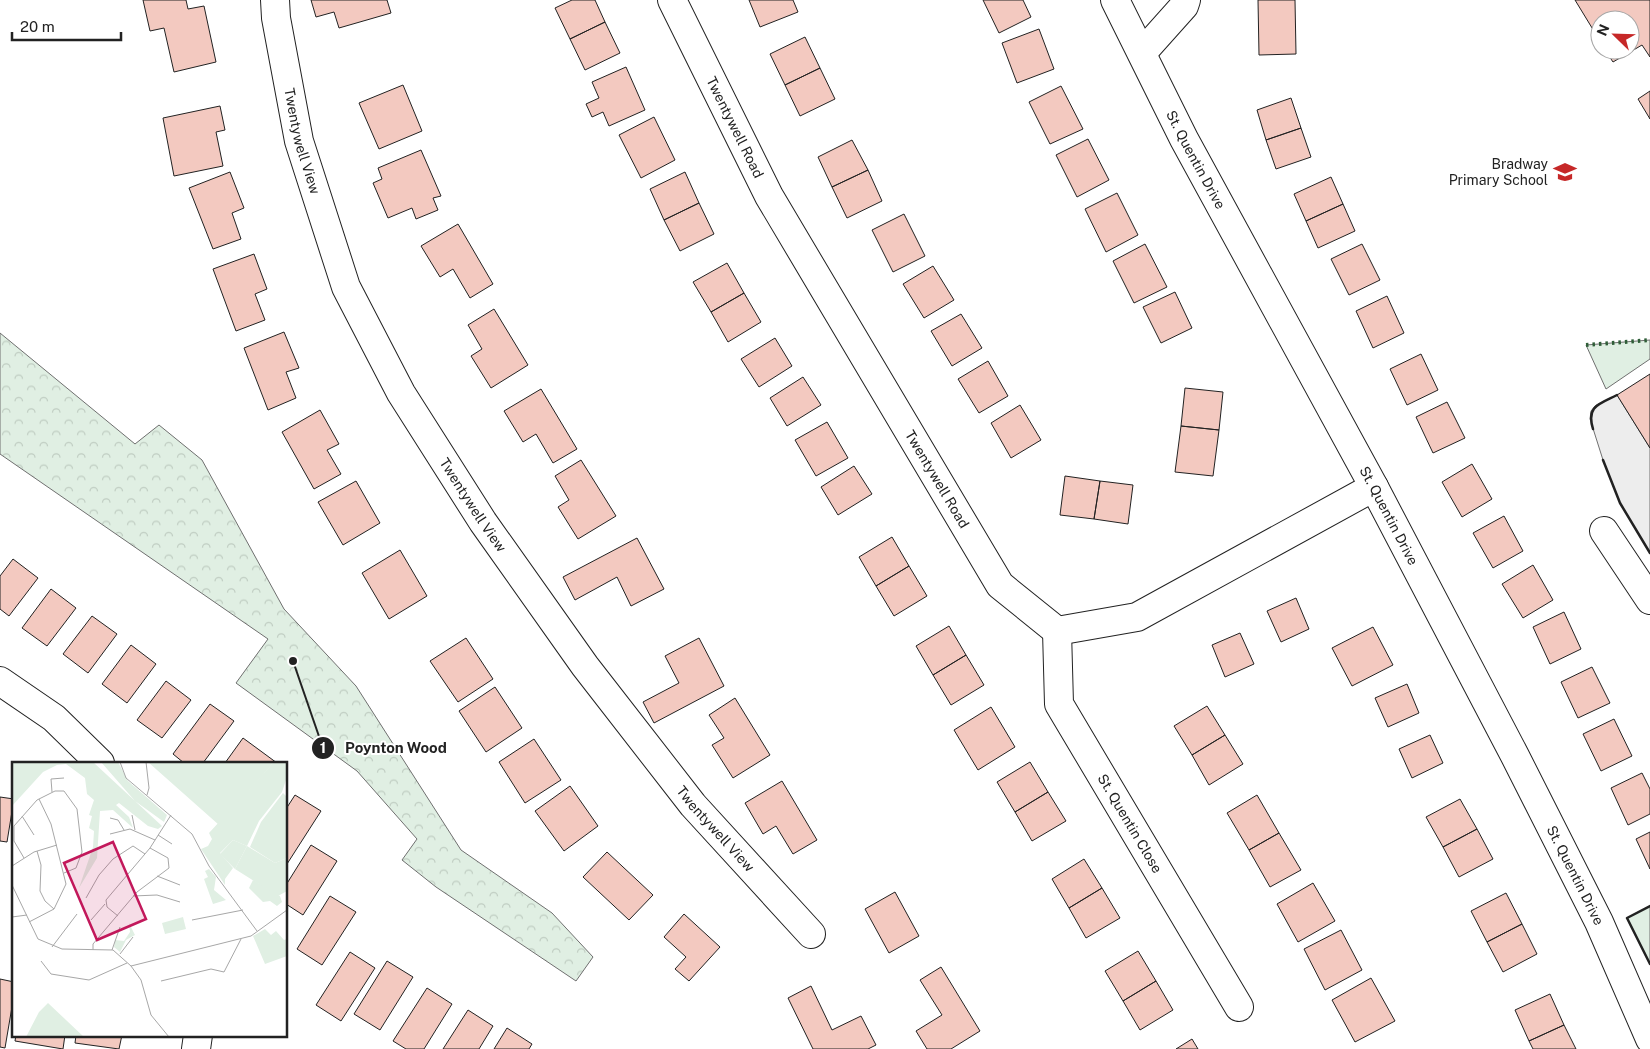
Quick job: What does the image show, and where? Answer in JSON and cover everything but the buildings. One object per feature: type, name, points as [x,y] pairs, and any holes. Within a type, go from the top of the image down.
[{"type":"street","name":"Twentywell View","points":[[275,0],[276,18],[300,141],[343,278],[401,393],[483,522],[585,666],[693,806],[811,934]]},
{"type":"street","name":"Twentywell Road","points":[[672,0],[769,196],[1000,585],[1057,631]]},
{"type":"street","name":"St. Quentin Drive","points":[[1115,0],[1184,139],[1374,488],[1595,914],[1650,1039]]},
{"type":"street","points":[[1142,53],[1184,6],[1186,0]]},
{"type":"street","points":[[1057,631],[1137,616],[1374,488]]},
{"type":"street","points":[[1604,531],[1650,600]]},
{"type":"street","name":"St. Quentin Close","points":[[1057,631],[1058,704],[1239,1007]]},
{"type":"street","points":[[0,681],[54,718],[99,762]]},
{"type":"street","points":[[196,1049],[198,1036]]},
{"type":"green space","points":[[0,333],[135,444],[159,425],[202,460],[284,609],[356,686],[461,850],[552,913],[593,957],[576,981],[436,887],[402,860],[417,839],[357,771],[236,683],[268,639],[0,454]]},
{"type":"green space","points":[[1650,340],[1650,359],[1606,389],[1586,345]]},
{"type":"green space","points":[[1650,906],[1650,964],[1627,918]]},
{"type":"shaded area","points":[[1617,395],[1650,448],[1650,553],[1620,503],[1603,460],[1590,419],[1591,411],[1596,405]]},
{"type":"hedge","points":[[1586,345],[1650,340]]},
{"type":"wall","points":[[1593,429],[1591,421],[1593,411],[1600,404],[1617,395]]},
{"type":"wall","points":[[1603,460],[1620,503],[1650,553]]},
{"type":"wall","points":[[1650,906],[1627,918],[1650,964]]},
{"type":"place","name":"Bradway Primary School","points":[[1565,172]]},
{"type":"place","name":"Poynton Wood","points":[[293,661]]}]
